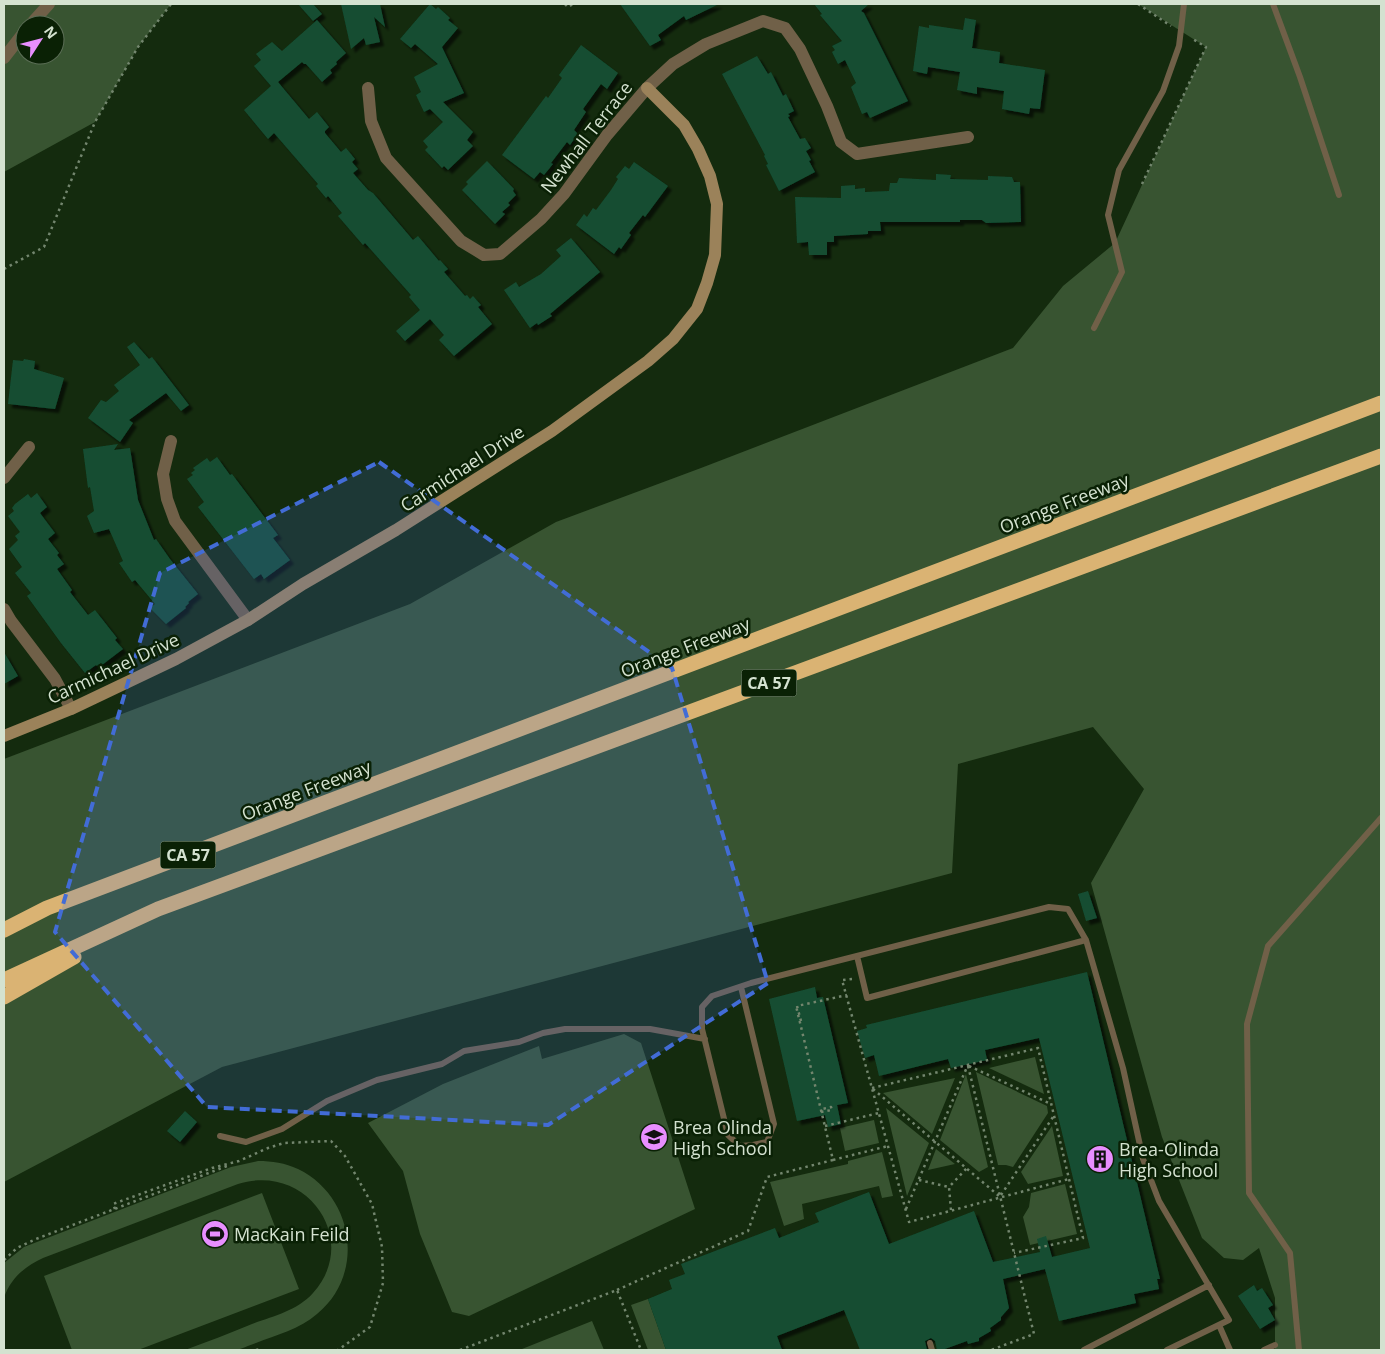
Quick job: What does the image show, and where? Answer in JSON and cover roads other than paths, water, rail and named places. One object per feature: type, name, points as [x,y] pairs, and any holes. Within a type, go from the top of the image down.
[{"type":"highway","name":"Orange Freeway","points":[[4,930],[47,908],[1381,403]]},
{"type":"highway","name":"CA 57","points":[[4,980],[158,909],[1381,456]]},
{"type":"highway","points":[[4,923],[47,908]]},
{"type":"highway","points":[[4,998],[158,909]]},
{"type":"street","points":[[39,15],[49,4]]},
{"type":"street","name":"Newhall Terrace","points":[[368,88],[371,121],[386,158],[461,241],[484,255],[500,254],[541,219],[564,194],[607,135],[647,88],[673,64],[706,44],[763,21],[786,28],[800,49],[827,106],[841,142],[857,154],[968,137]]},
{"type":"street","points":[[4,58],[15,44]]},
{"type":"street","name":"Carmichael Drive","points":[[4,736],[71,709],[176,659],[248,620],[303,584],[396,530],[552,431],[674,339],[697,309],[707,284],[715,255],[717,204],[710,176],[694,141],[684,125],[647,88]]},
{"type":"street","points":[[171,441],[163,474],[167,499],[176,521],[248,620]]},
{"type":"street","points":[[4,478],[29,447]]},
{"type":"street","points":[[4,609],[55,679],[71,709]]},
{"type":"lane","points":[[1094,328],[1122,272],[1108,215],[1119,170],[1163,91],[1179,46],[1184,4]]},
{"type":"lane","points":[[1273,4],[1300,77],[1339,195]]},
{"type":"lane","points":[[1299,1350],[1290,1253],[1249,1192],[1247,1024],[1268,946],[1381,818]]},
{"type":"lane","points":[[741,987],[774,1124],[767,1142],[740,1146],[728,1134],[702,1029],[702,1007],[712,996],[741,987],[857,956],[1049,907],[1068,909],[1086,940],[1123,1068],[1143,1159],[1160,1201],[1229,1320],[1167,1350]]},
{"type":"lane","points":[[857,956],[867,998],[1086,940]]},
{"type":"lane","points":[[220,1136],[246,1142],[282,1129],[327,1101],[377,1080],[442,1064],[464,1051],[486,1049],[519,1042],[543,1033],[565,1029],[650,1029],[704,1039]]},
{"type":"lane","points":[[1084,1350],[1209,1286]]},
{"type":"lane","points":[[1219,1324],[1230,1350]]},
{"type":"lane","points":[[1264,1350],[1275,1345]]},
{"type":"place","name":"Brea Olinda High School","points":[[654,1137]]},
{"type":"place","name":"Brea-Olinda High School","points":[[1100,1159]]},
{"type":"place","name":"MacKain Feild","points":[[215,1234]]}]
